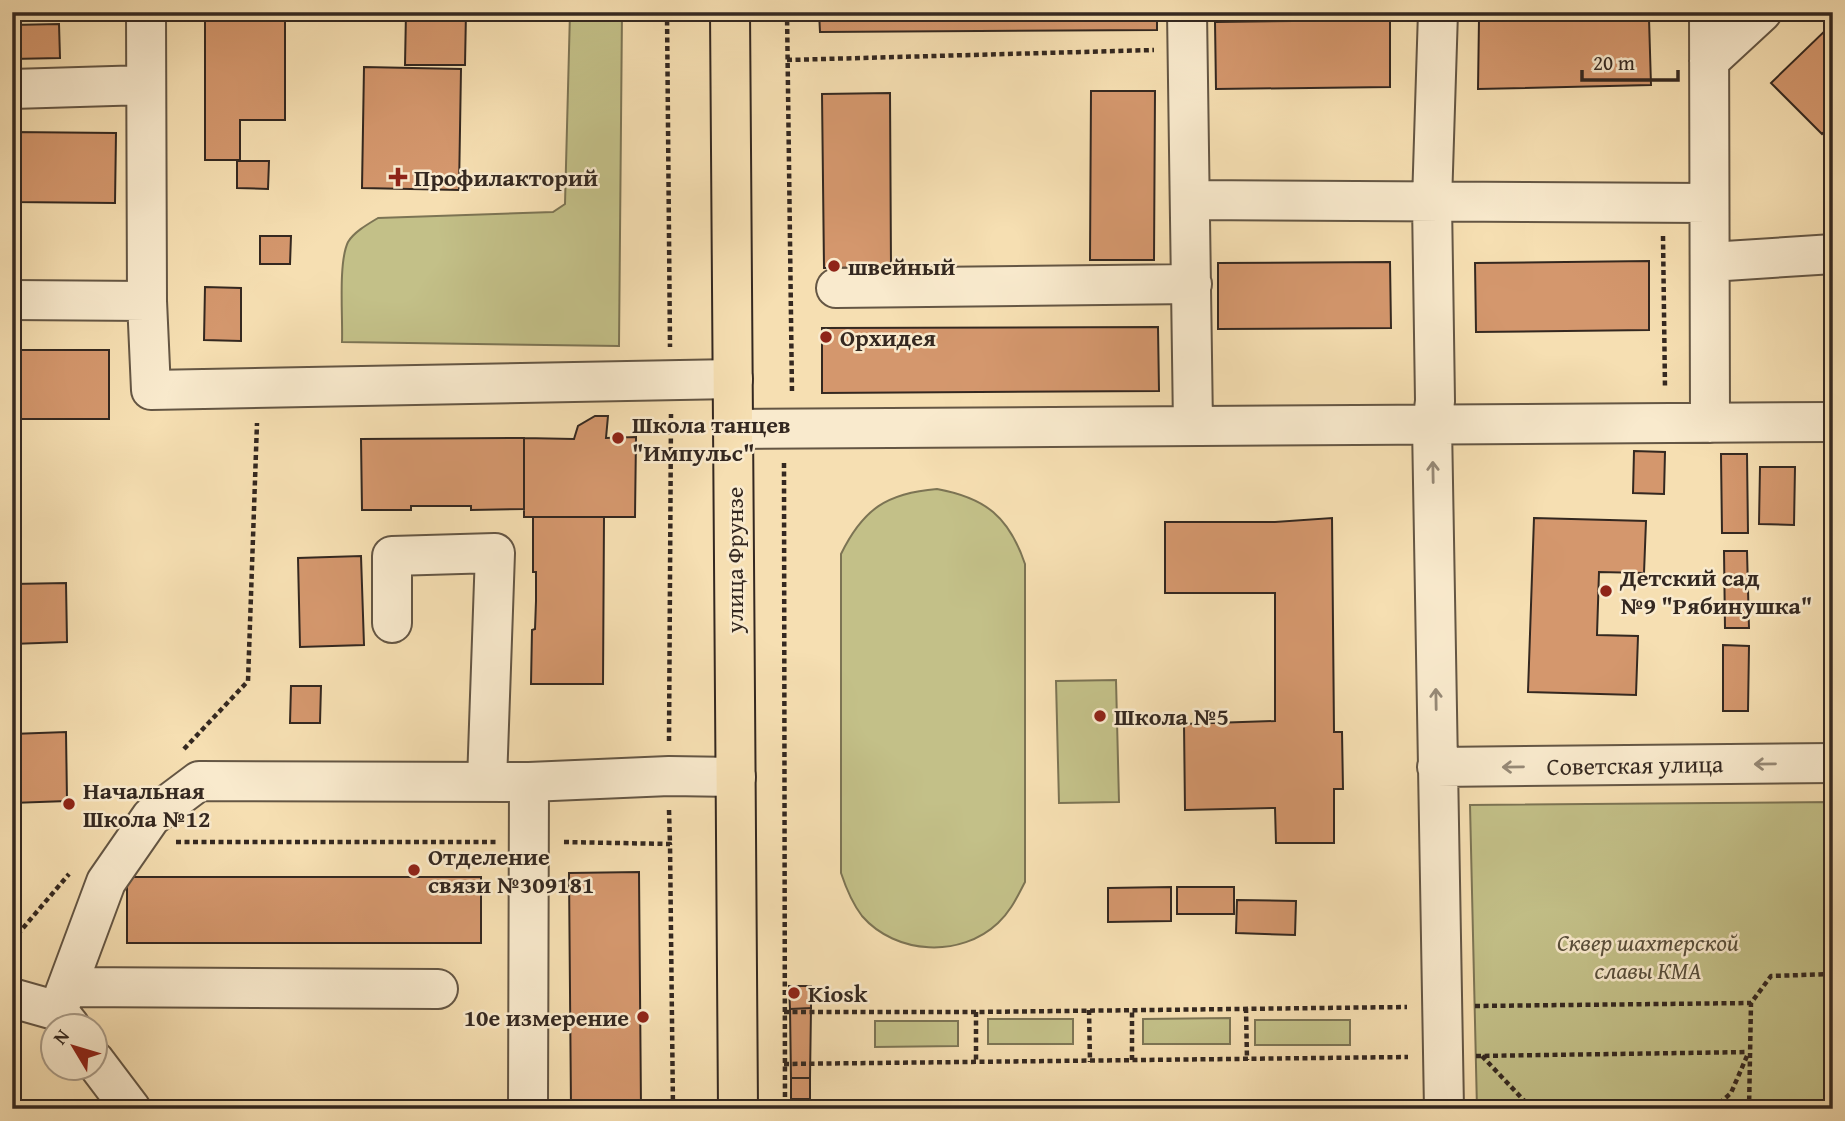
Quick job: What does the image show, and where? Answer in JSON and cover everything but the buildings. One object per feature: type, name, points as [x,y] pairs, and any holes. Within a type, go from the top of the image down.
[{"type":"main road","name":"улица Фрунзе","points":[[730,12],[738,1109]]},
{"type":"street","points":[[146,12],[147,301],[151,390],[733,379]]},
{"type":"street","points":[[1438,12],[1432,202],[1435,401],[1432,425],[1444,1109]]},
{"type":"street","points":[[1709,12],[1710,423]]},
{"type":"street","points":[[1709,61],[1762,12]]},
{"type":"street","points":[[1188,31],[1193,425]]},
{"type":"street","points":[[12,89],[146,85]]},
{"type":"street","points":[[1190,200],[1709,203]]},
{"type":"street","points":[[1710,262],[1833,254]]},
{"type":"street","points":[[836,288],[1192,284]]},
{"type":"street","points":[[12,300],[147,301]]},
{"type":"street","points":[[733,429],[1833,422]]},
{"type":"street","points":[[392,624],[392,556],[495,552],[487,782]]},
{"type":"street","name":"Советская улица","points":[[1437,768],[1833,763]]},
{"type":"street","points":[[65,1008],[106,882],[151,817],[199,781],[529,782],[736,776]]},
{"type":"street","points":[[528,1109],[529,782]]},
{"type":"street","points":[[12,999],[65,1008],[438,989]]},
{"type":"street","points":[[108,1079],[131,1109]]},
{"type":"path","points":[[667,12],[670,381]]},
{"type":"path","points":[[785,1109],[783,429],[792,404],[787,12]]},
{"type":"path","points":[[787,60],[1188,31]]},
{"type":"path","points":[[1663,224],[1665,400]]},
{"type":"path","points":[[132,842],[670,844],[673,1109]]},
{"type":"path","points":[[1831,870],[1833,923]]},
{"type":"path","points":[[1749,1109],[1751,1003],[1771,976],[1833,974]]},
{"type":"path","points":[[784,1012],[1751,1003]]},
{"type":"path","points":[[1246,1008],[1247,1060]]},
{"type":"path","points":[[1088,1010],[1090,1062]]},
{"type":"path","points":[[1132,1010],[1132,1060]]},
{"type":"path","points":[[976,1012],[976,1063]]},
{"type":"path","points":[[784,1064],[1748,1052]]},
{"type":"path","points":[[1713,1109],[1731,1093],[1748,1052]]},
{"type":"path","points":[[1481,1056],[1532,1109]]},
{"type":"green space","points":[[570,12],[622,12],[619,346],[342,342],[342,276],[345,251],[348,242],[357,232],[378,218],[553,212],[565,204]]},
{"type":"green space","points":[[937,489],[969,498],[993,512],[1011,534],[1025,564],[1025,882],[1007,914],[983,934],[966,942],[929,947],[910,945],[876,929],[855,906],[841,873],[841,554],[858,525],[878,506],[890,499]]},
{"type":"green space","points":[[1116,680],[1119,802],[1059,803],[1056,681]]},
{"type":"green space","name":"Сквер шахтерской славы КМА","points":[[1833,802],[1833,1109],[1477,1109],[1470,805]]},
{"type":"green space","points":[[1230,1018],[1230,1044],[1143,1044],[1143,1019]]},
{"type":"green space","points":[[988,1019],[1073,1019],[1073,1044],[988,1044]]},
{"type":"green space","points":[[1255,1020],[1350,1020],[1350,1045],[1255,1045]]},
{"type":"green space","points":[[875,1021],[958,1021],[958,1046],[875,1047]]},
{"type":"place","name":"Профилакторий","points":[[398,177]]},
{"type":"place","name":"швейный","points":[[834,266]]},
{"type":"place","name":"Орхидея","points":[[826,337]]},
{"type":"place","name":"Школа танцев \"Импульс\"","points":[[618,438]]},
{"type":"place","name":"Детский сад №9 \"Рябинушка\"","points":[[1606,591]]},
{"type":"place","name":"Школа №5","points":[[1100,716]]},
{"type":"place","name":"Начальная Школа №12","points":[[69,804]]},
{"type":"place","name":"Отделение связи №309181","points":[[414,870]]},
{"type":"place","name":"Kiosk","points":[[794,993]]},
{"type":"place","name":"10е измерение","points":[[643,1017]]}]
